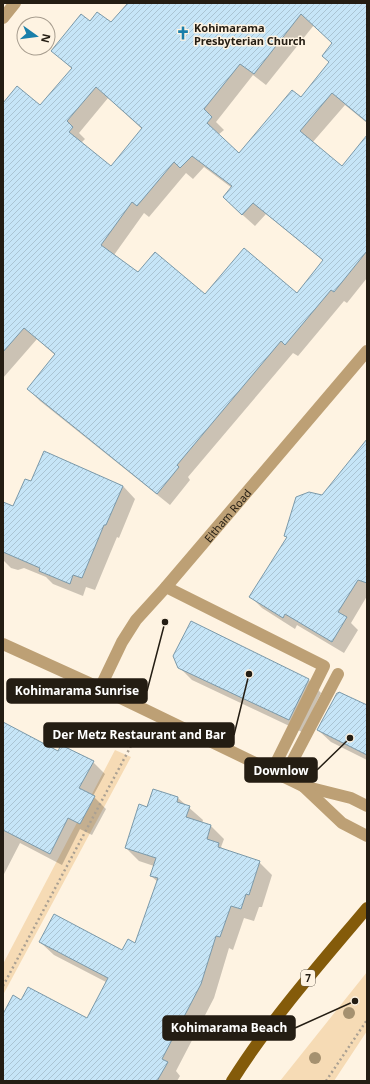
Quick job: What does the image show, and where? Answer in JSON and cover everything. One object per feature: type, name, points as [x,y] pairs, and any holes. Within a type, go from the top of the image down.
[{"type":"main road","name":"7","points":[[232,1081],[251,1050],[275,1018],[367,908]]},
{"type":"street","points":[[3,18],[15,3]]},
{"type":"street","name":"Eltham Road","points":[[100,688],[122,642],[136,620],[166,587],[367,351]]},
{"type":"street","points":[[166,587],[324,666],[272,771]]},
{"type":"street","points":[[3,644],[100,688],[303,786],[351,798],[367,806]]},
{"type":"street","points":[[284,777],[338,674]]},
{"type":"street","points":[[303,786],[342,823],[367,836]]},
{"type":"path","points":[[3,986],[149,712]]},
{"type":"path","points":[[326,1081],[367,1020]]},
{"type":"shaded area","points":[[115,750],[131,757],[3,995],[3,964]]},
{"type":"shaded area","points":[[367,972],[367,1031],[334,1081],[280,1081]]},
{"type":"building","points":[[128,3],[367,3],[367,122],[332,93],[300,131],[342,166],[367,135],[367,251],[334,292],[331,290],[285,345],[281,341],[177,465],[179,467],[157,494],[27,389],[55,354],[24,328],[3,352],[3,103],[17,86],[40,105],[72,68],[56,55],[56,45],[81,14],[90,21],[97,12],[111,22]],"holes":[[[301,14],[332,43],[322,56],[329,62],[301,97],[292,90],[239,153],[207,123],[212,117],[204,109],[240,64],[254,74]],[[96,87],[142,128],[111,166],[69,132],[73,127],[67,121]],[[192,156],[232,186],[223,197],[242,215],[253,203],[323,260],[297,293],[244,248],[205,294],[155,252],[138,272],[101,245],[132,202],[137,206],[174,162],[180,168]]]},
{"type":"building","points":[[367,439],[367,583],[358,580],[338,612],[347,617],[332,642],[285,614],[283,618],[249,597],[287,537],[284,536],[296,497],[309,492],[322,495]]},
{"type":"building","points":[[44,451],[123,486],[106,525],[104,525],[82,578],[73,575],[70,584],[39,571],[40,568],[3,552],[3,502],[13,506],[25,479],[31,481]]},
{"type":"building","points":[[191,621],[309,679],[289,720],[178,668],[173,656]]},
{"type":"building","points":[[339,692],[367,705],[367,755],[317,730],[337,693]]},
{"type":"building","points":[[3,722],[58,751],[61,745],[94,761],[79,788],[95,796],[80,824],[68,818],[50,854],[3,830]]},
{"type":"building","points":[[153,789],[178,797],[177,802],[190,806],[186,817],[211,825],[207,839],[219,843],[218,847],[260,861],[249,895],[246,894],[241,909],[231,906],[220,937],[216,936],[201,984],[162,1059],[168,1062],[157,1081],[3,1081],[3,1014],[13,995],[21,1000],[28,987],[87,1018],[108,978],[39,942],[54,914],[122,950],[128,939],[135,943],[158,878],[150,876],[156,858],[125,848],[139,804],[147,807]]},
{"type":"place","name":"Kohimarama Presbyterian Church","points":[[183,33]]},
{"type":"place","name":"Kohimarama Sunrise","points":[[165,622]]},
{"type":"place","name":"Der Metz Restaurant and Bar","points":[[249,674]]},
{"type":"place","name":"Downlow","points":[[350,738]]},
{"type":"place","name":"Kohimarama Beach","points":[[355,1001]]}]
